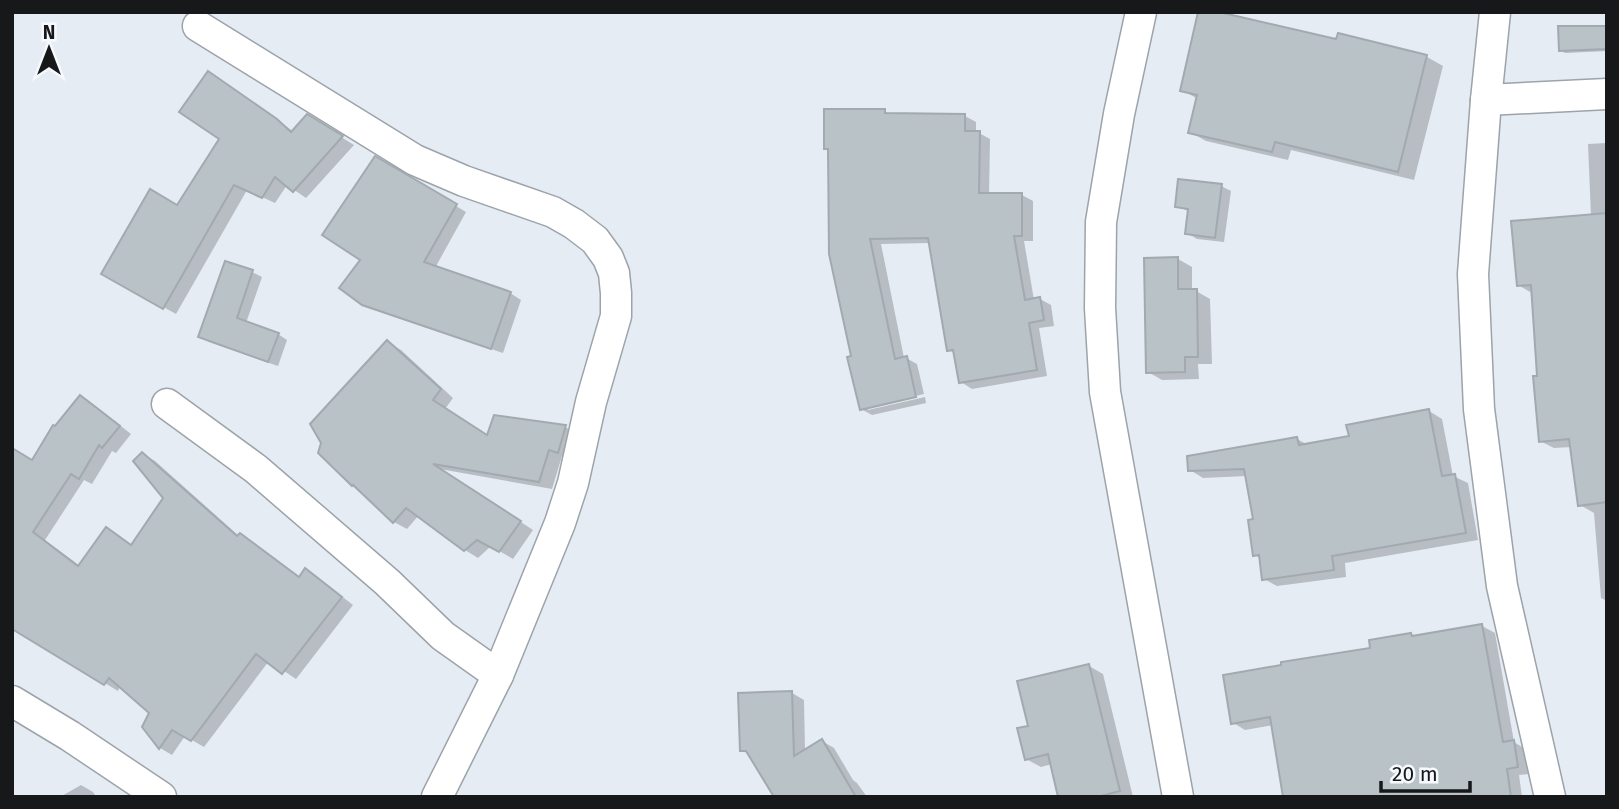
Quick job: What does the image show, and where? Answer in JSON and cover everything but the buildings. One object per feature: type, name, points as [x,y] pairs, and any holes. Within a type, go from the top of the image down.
[{"type":"street","points":[[1141,12],[1119,114],[1101,222],[1101,308],[1105,392],[1178,797]]},
{"type":"street","points":[[1495,12],[1473,274],[1479,409],[1502,586],[1550,797]]},
{"type":"street","points":[[198,26],[415,160],[464,181],[552,212],[574,224],[595,240],[608,258],[614,273],[616,316],[591,402],[573,483],[560,523],[498,675],[436,797]]},
{"type":"street","points":[[1486,100],[1607,94]]},
{"type":"street","points":[[166,404],[256,469],[387,582],[443,636],[498,675]]},
{"type":"street","points":[[12,701],[161,797]]}]
